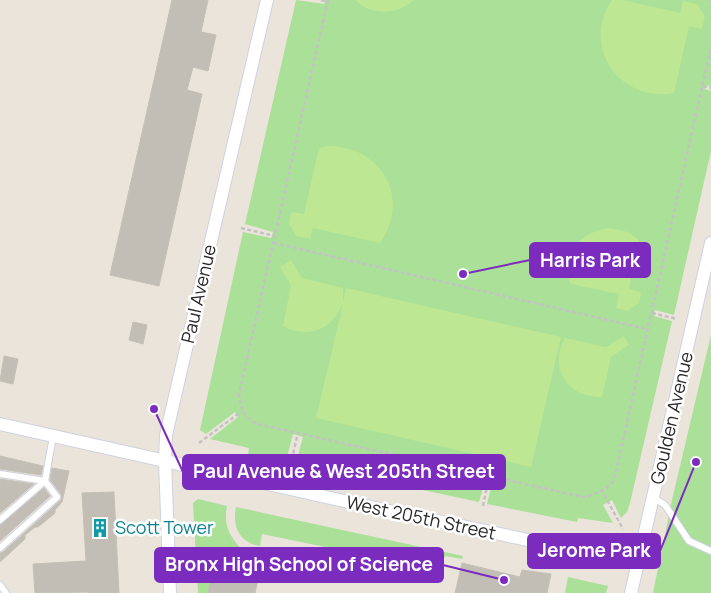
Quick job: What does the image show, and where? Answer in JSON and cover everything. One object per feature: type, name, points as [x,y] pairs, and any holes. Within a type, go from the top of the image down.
[{"type":"street","name":"Paul Avenue","points":[[170,593],[165,461],[169,424],[267,0]]},
{"type":"street","name":"Goulden Avenue","points":[[631,593],[711,243]]},
{"type":"street","name":"West 205th Street","points":[[0,424],[380,509],[638,563]]},
{"type":"lane","points":[[0,520],[45,481],[53,436]]},
{"type":"lane","points":[[0,474],[45,481],[57,497],[0,548]]},
{"type":"lane","points":[[654,498],[665,505],[690,541],[711,551]]},
{"type":"lane","points":[[0,585],[6,593]]},
{"type":"path","points":[[321,0],[328,1],[239,394],[243,410],[247,417],[257,424],[583,497],[588,497],[611,484],[614,480],[711,47]]},
{"type":"path","points":[[702,86],[711,88]]},
{"type":"path","points":[[241,228],[275,236]]},
{"type":"path","points":[[273,243],[648,329]]},
{"type":"path","points":[[651,312],[677,319]]},
{"type":"path","points":[[199,443],[243,410]]},
{"type":"path","points":[[290,466],[298,433]]},
{"type":"path","points":[[483,506],[489,476]]},
{"type":"path","points":[[601,489],[623,529]]},
{"type":"green space","points":[[296,0],[324,4],[325,0],[711,0],[711,87],[706,85],[705,89],[711,91],[711,151],[674,315],[655,310],[654,316],[672,321],[630,503],[627,512],[621,518],[612,500],[603,505],[613,523],[578,518],[577,522],[487,504],[493,480],[486,478],[479,502],[296,463],[303,437],[293,434],[286,461],[248,454],[249,448],[210,439],[238,417],[235,412],[206,434],[200,430],[243,232],[271,238],[273,232],[245,224]]},
{"type":"green space","points":[[355,0],[414,0],[400,9],[384,12],[369,9]]},
{"type":"green space","points":[[612,0],[623,0],[680,13],[683,1],[697,4],[705,16],[702,29],[689,26],[674,93],[655,94],[637,89],[622,80],[611,68],[603,53],[601,36],[603,18]]},
{"type":"green space","points":[[327,146],[346,148],[363,154],[376,164],[386,177],[392,192],[393,209],[389,226],[380,243],[313,228],[310,239],[296,236],[289,224],[291,212],[304,214],[319,148]]},
{"type":"green space","points":[[610,228],[628,232],[639,240],[629,289],[641,292],[639,303],[627,311],[616,308],[619,294],[571,284],[569,279],[569,260],[575,246],[594,232]]},
{"type":"green space","points":[[291,260],[302,278],[343,288],[343,302],[346,288],[561,337],[531,467],[316,418],[343,304],[330,323],[318,330],[304,332],[283,326],[291,285],[280,267]]},
{"type":"green space","points":[[711,335],[711,593],[653,593],[672,500]]},
{"type":"green space","points":[[624,336],[629,345],[611,357],[602,397],[590,396],[579,392],[564,379],[560,370],[559,360],[560,349],[565,338],[606,347]]},
{"type":"green space","points":[[198,499],[227,506],[226,520],[229,531],[244,552],[230,548],[224,568],[213,567],[208,593],[198,593],[193,503]]},
{"type":"green space","points":[[236,507],[463,556],[462,559],[446,556],[432,569],[262,534],[260,546],[242,537],[236,527]]},
{"type":"green space","points":[[568,577],[608,586],[606,593],[565,593]]},
{"type":"building","points":[[172,0],[208,0],[201,32],[216,35],[208,71],[193,67],[187,90],[202,94],[159,286],[110,275]]},
{"type":"building","points":[[133,322],[147,325],[143,344],[129,340]]},
{"type":"building","points":[[4,356],[18,359],[13,384],[0,381]]},
{"type":"building","points":[[0,456],[43,466],[41,475],[0,469]]},
{"type":"building","points":[[52,468],[69,471],[62,502],[55,510],[55,513],[25,535],[25,539],[0,562],[0,553],[62,499],[61,494],[50,480]]},
{"type":"building","points":[[0,479],[34,484],[0,513]]},
{"type":"building","points":[[44,488],[50,496],[0,541],[0,525]]},
{"type":"building","name":"Scott Tower","points":[[114,492],[119,593],[35,593],[33,564],[86,561],[82,493]]},
{"type":"building","points":[[230,548],[263,557],[255,593],[208,593],[213,567],[224,568]]},
{"type":"building","points":[[462,563],[520,577],[522,570],[551,574],[547,593],[455,593]]},
{"type":"place","name":"Harris Park","points":[[463,274]]},
{"type":"place","name":"Paul Avenue & West 205th Street","points":[[154,409]]},
{"type":"place","name":"Jerome Park","points":[[696,462]]},
{"type":"place","name":"Scott Tower","points":[[100,528]]},
{"type":"place","name":"Bronx High School of Science","points":[[504,580]]}]
